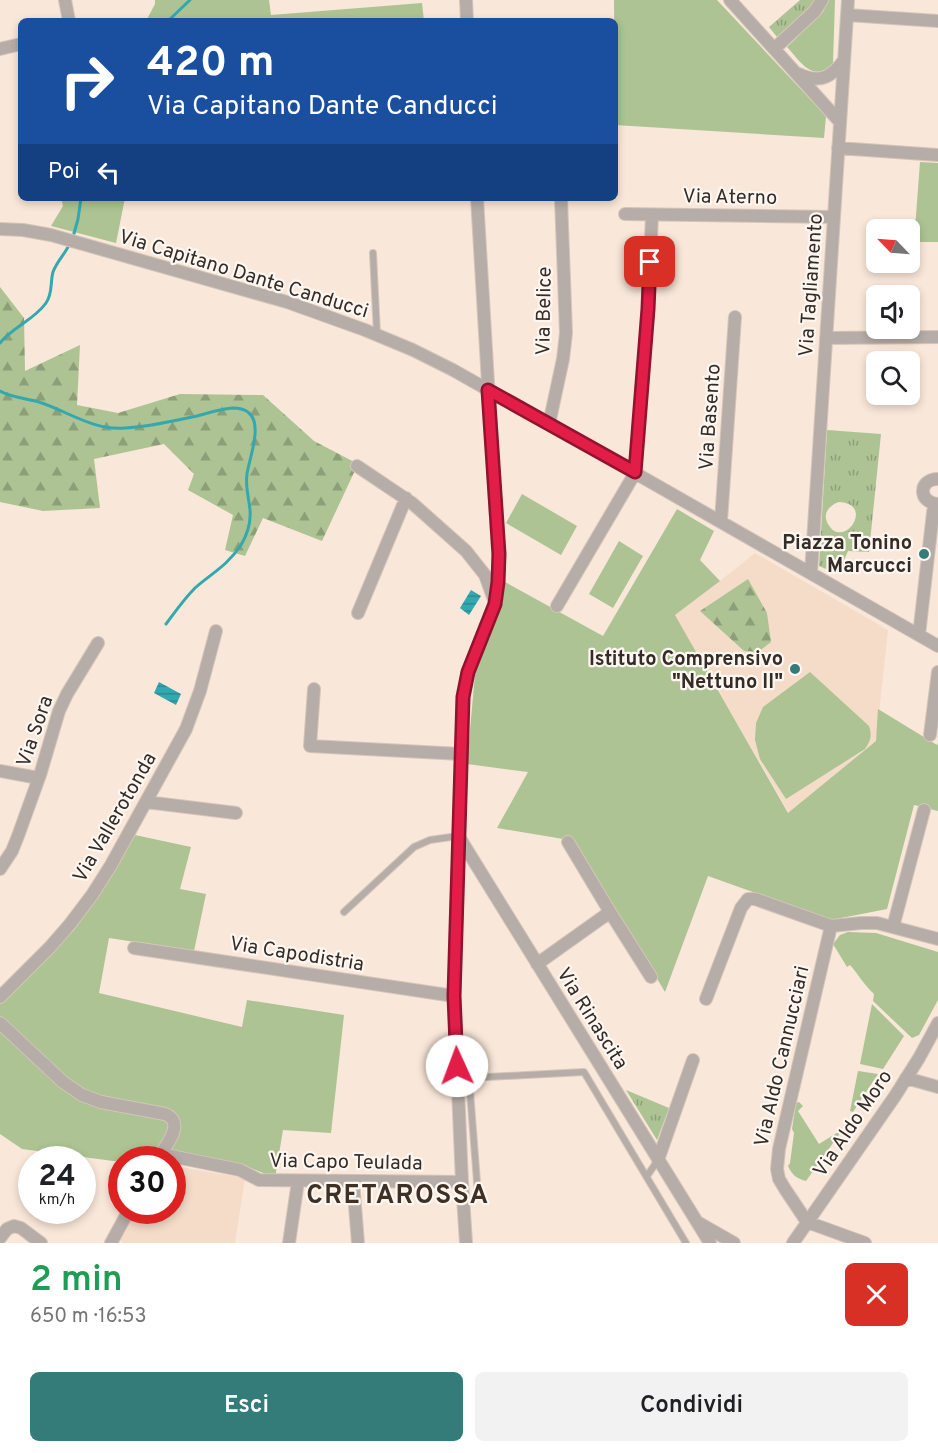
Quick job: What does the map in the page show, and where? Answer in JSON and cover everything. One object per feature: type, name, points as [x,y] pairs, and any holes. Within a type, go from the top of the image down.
[{"type":"street","points":[[65,0],[68,18]]},
{"type":"street","points":[[466,0],[467,18]]},
{"type":"street","points":[[730,0],[840,122]]},
{"type":"street","points":[[774,49],[815,11],[822,0]]},
{"type":"street","name":"Via Tagliamento","points":[[811,573],[848,0]]},
{"type":"street","points":[[847,15],[938,21]]},
{"type":"street","points":[[0,49],[18,45]]},
{"type":"street","points":[[796,73],[810,78],[823,78],[835,71],[844,60]]},
{"type":"street","points":[[838,148],[938,155]]},
{"type":"street","points":[[466,1243],[454,996],[463,697],[468,672],[495,604],[499,563],[477,201]]},
{"type":"street","name":"Via Belice","points":[[549,424],[563,359],[566,333],[561,201]]},
{"type":"street","name":"Via Aterno","points":[[625,214],[834,217]]},
{"type":"street","points":[[557,606],[635,472],[648,309],[652,215]]},
{"type":"street","name":"Via Capitano Dante Canducci","points":[[0,229],[23,230],[56,236],[276,299],[376,334],[425,356],[488,390],[938,646]]},
{"type":"street","name":"Via Basento","points":[[721,521],[735,317]]},
{"type":"street","points":[[826,338],[938,337]]},
{"type":"street","points":[[357,466],[406,498],[471,557],[488,581],[495,604]]},
{"type":"street","points":[[919,635],[936,504],[927,500],[923,489],[927,482],[938,479]]},
{"type":"street","points":[[358,613],[406,498]]},
{"type":"street","name":"Via Vallerotonda","points":[[0,997],[54,942],[83,908],[111,865],[192,715],[216,631]]},
{"type":"street","name":"Via Sora","points":[[0,869],[12,851],[18,836],[40,775],[59,711],[98,644]]},
{"type":"street","points":[[930,735],[938,672]]},
{"type":"street","points":[[314,689],[310,746],[461,754]]},
{"type":"street","points":[[0,771],[33,777]]},
{"type":"street","points":[[146,801],[236,813]]},
{"type":"street","points":[[893,927],[924,810]]},
{"type":"street","name":"Via Rinascita","points":[[458,836],[710,1243]]},
{"type":"street","points":[[568,842],[651,977]]},
{"type":"street","points":[[706,999],[741,908],[748,899],[757,900],[831,926],[877,923],[938,939]]},
{"type":"street","points":[[537,964],[610,912]]},
{"type":"street","name":"Via Aldo Cannucciari","points":[[807,1222],[781,1183],[777,1160],[831,926]]},
{"type":"street","name":"Via Capodistria","points":[[134,948],[454,996]]},
{"type":"street","points":[[0,1023],[63,1082],[82,1095],[106,1104],[165,1114],[173,1118],[174,1132],[166,1146]]},
{"type":"street","name":"Via Aldo Moro","points":[[793,1243],[906,1078],[938,1023]]},
{"type":"street","points":[[658,1160],[693,1060]]},
{"type":"street","points":[[906,1078],[938,1087]]},
{"type":"street","name":"Via Capo Teulada","points":[[186,1161],[240,1170],[259,1180],[462,1182]]},
{"type":"street","points":[[289,1243],[298,1181]]},
{"type":"street","points":[[353,1181],[358,1243]]},
{"type":"street","name":"Via Rinascita","points":[[695,1221],[734,1243]]},
{"type":"street","points":[[807,1222],[864,1243]]},
{"type":"street","points":[[111,1243],[121,1224]]},
{"type":"street","points":[[0,1238],[7,1229],[14,1226],[21,1228],[41,1243]]},
{"type":"lane","points":[[373,253],[376,334]]},
{"type":"lane","points":[[344,912],[414,847],[430,840],[458,836]]},
{"type":"lane","points":[[478,1196],[469,1078],[584,1072],[686,1243]]},
{"type":"lane","points":[[647,1176],[658,1160]]},
{"type":"shaded area","name":"Istituto Comprensivo \"Nettuno II\"","points":[[755,553],[888,630],[876,741],[789,813],[675,615]]},
{"type":"shaded area","points":[[186,1168],[245,1178],[235,1243],[122,1243],[120,1238],[126,1224],[186,1224]]},
{"type":"green space","points":[[155,0],[269,0],[271,15],[422,3],[424,18],[148,18]]},
{"type":"green space","points":[[614,0],[717,0],[826,116],[824,138],[618,125],[618,18],[614,18]]},
{"type":"green space","points":[[800,0],[815,0],[777,37],[769,27]]},
{"type":"green space","points":[[827,0],[835,0],[833,63],[826,69],[813,71],[802,64],[787,47],[823,12]]},
{"type":"green space","points":[[920,162],[938,163],[938,242],[920,242],[920,219],[916,219]]},
{"type":"green space","points":[[62,201],[124,201],[116,243],[51,226],[63,206]]},
{"type":"green space","points":[[0,287],[24,318],[25,371],[80,345],[77,405],[118,413],[180,394],[263,395],[314,441],[358,464],[322,541],[263,518],[245,556],[225,550],[233,515],[188,490],[194,474],[164,444],[94,459],[100,508],[43,511],[0,502]]},
{"type":"green space","points":[[827,430],[881,434],[869,552],[848,551],[838,574],[819,566]],"holes":[[[839,502],[850,505],[855,510],[856,517],[853,524],[841,532],[834,531],[826,520],[826,513],[832,505]]]},
{"type":"green space","points":[[522,494],[577,526],[561,555],[506,523]]},
{"type":"green space","points":[[677,509],[714,531],[700,560],[720,581],[675,615],[788,813],[876,741],[878,709],[937,745],[938,743],[938,811],[914,805],[887,909],[831,920],[708,876],[665,992],[575,841],[497,828],[528,772],[467,764],[475,674],[502,605],[505,582],[603,636]]},
{"type":"green space","points":[[619,541],[643,556],[613,608],[589,594]]},
{"type":"green space","points":[[748,579],[767,613],[771,642],[758,652],[744,651],[700,611]]},
{"type":"green space","points":[[810,672],[869,726],[870,738],[865,749],[786,799],[760,759],[755,740],[756,723],[763,707]]},
{"type":"green space","points":[[135,835],[191,847],[180,889],[206,894],[194,951],[109,938],[99,993],[242,1027],[247,1000],[344,1015],[331,1133],[283,1130],[275,1178],[241,1164],[186,1153],[186,1146],[108,1146],[108,1160],[96,1159],[96,1146],[18,1146],[0,1134],[0,1004],[74,930],[108,882]]},
{"type":"green space","points":[[848,932],[876,933],[938,952],[938,1000],[919,1035],[912,1038],[873,1001],[874,994],[850,965],[847,967],[833,944],[840,935]]},
{"type":"green space","points":[[872,1004],[904,1036],[883,1069],[860,1064]]},
{"type":"green space","points":[[858,1071],[878,1074],[853,1112],[850,1111]]},
{"type":"green space","points":[[626,1090],[669,1108],[657,1140]]},
{"type":"green space","points":[[799,1102],[803,1106],[798,1111],[819,1144],[843,1129],[806,1181],[795,1176],[788,1166],[796,1103]]},
{"type":"water","points":[[471,590],[481,596],[469,615],[460,608]]},
{"type":"water","points":[[159,682],[181,694],[176,705],[154,693]]},
{"type":"waterway","points":[[171,18],[190,0]]},
{"type":"waterway","points":[[73,237],[81,201]]},
{"type":"waterway","points":[[0,343],[46,303],[51,292],[53,272],[70,243]]},
{"type":"waterway","points":[[0,391],[14,397],[39,402],[92,423],[114,428],[152,425],[232,408],[246,411],[253,418],[255,434],[247,479],[250,519],[245,537],[230,558],[195,588],[166,624]]},
{"type":"place","name":"Piazza Tonino Marcucci","points":[[924,554]]},
{"type":"place","name":"Istituto Comprensivo \"Nettuno II\"","points":[[795,669]]},
{"type":"district","name":"CRETAROSSA","points":[[398,1194]]},
{"type":"route","points":[[457,1066],[454,996],[463,697],[468,672],[495,604],[499,568],[488,390],[635,472],[650,262]]}]
